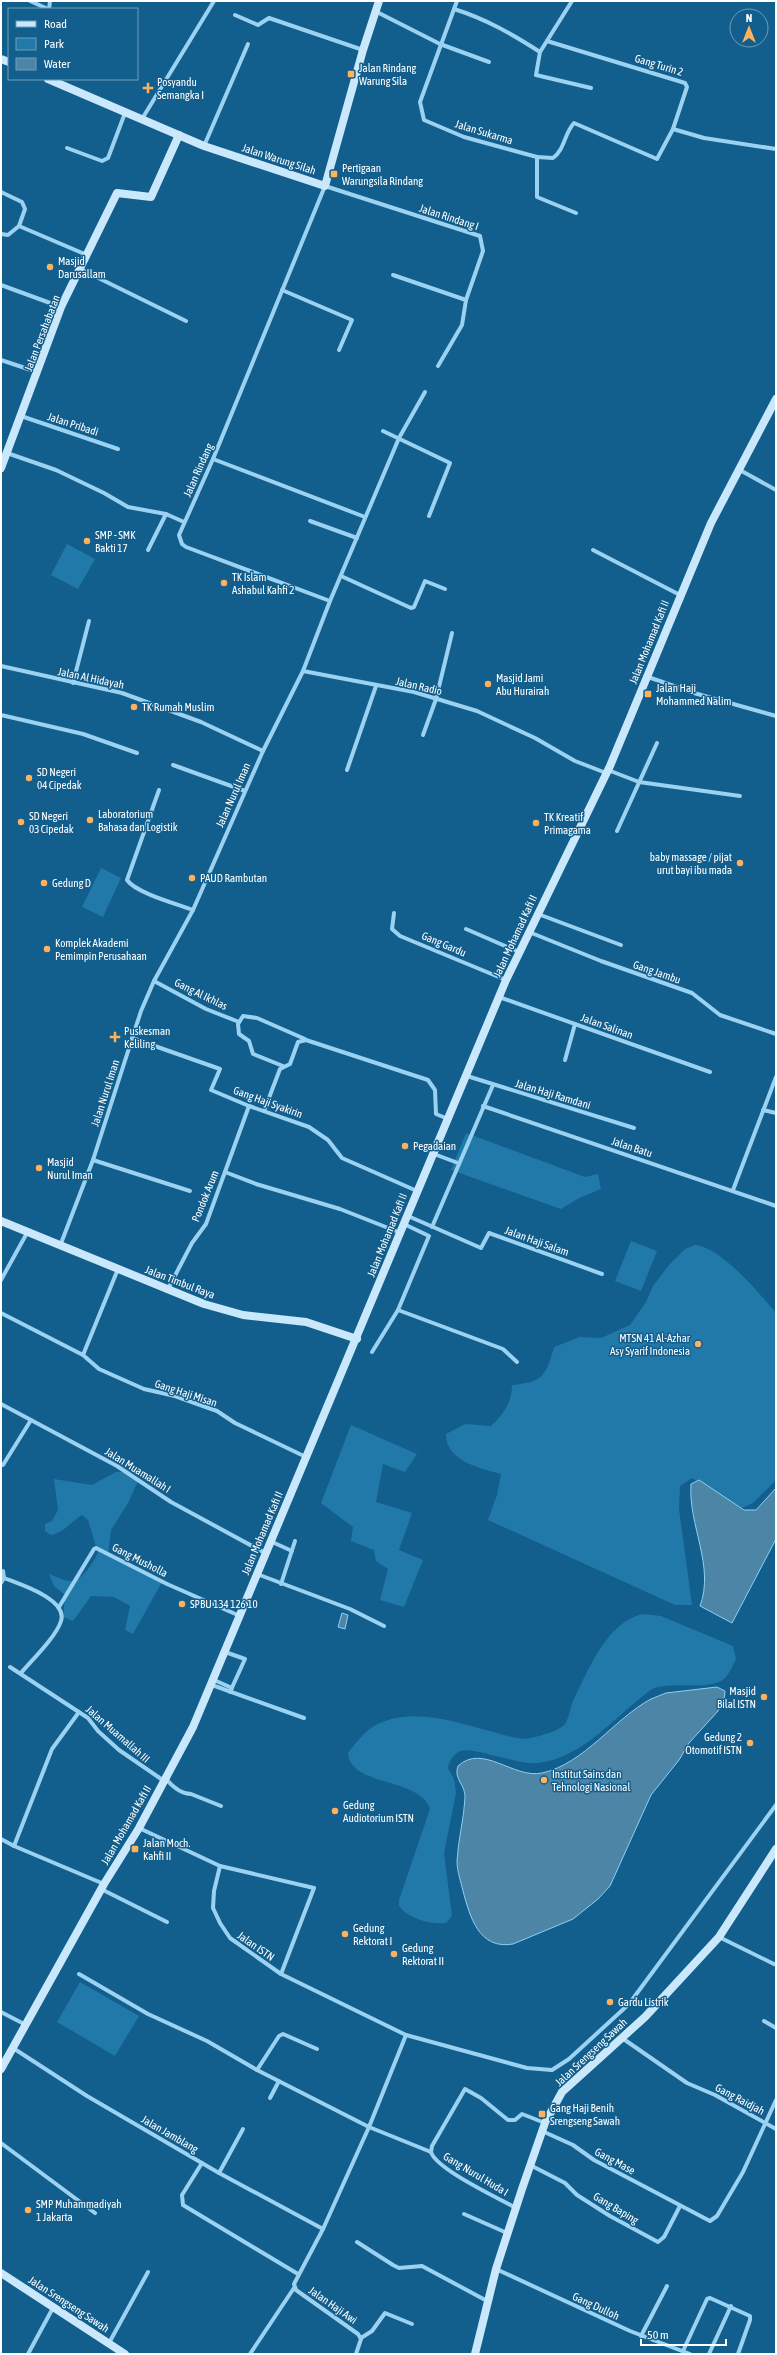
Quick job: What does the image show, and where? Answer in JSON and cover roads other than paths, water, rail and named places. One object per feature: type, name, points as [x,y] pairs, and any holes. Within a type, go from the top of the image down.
[{"type":"street","points":[[30,1],[46,8]]},
{"type":"street","points":[[142,119],[214,1]]},
{"type":"street","name":"Jalan Warung Silah","points":[[50,80],[204,146],[325,186],[363,50],[379,1]]},
{"type":"street","points":[[440,45],[457,1]]},
{"type":"street","points":[[572,1],[540,52],[536,75],[591,88]]},
{"type":"street","points":[[454,9],[501,28],[540,52]]},
{"type":"street","points":[[375,11],[440,45],[489,62]]},
{"type":"street","points":[[235,15],[258,25],[269,18],[363,50]]},
{"type":"street","name":"Gang Turin 2","points":[[547,41],[686,83],[687,87],[673,129]]},
{"type":"street","points":[[204,146],[248,44]]},
{"type":"street","name":"Jalan Sukarma","points":[[440,45],[420,102],[424,120],[464,137],[537,157]]},
{"type":"street","points":[[67,148],[102,161],[108,158],[125,113]]},
{"type":"street","points":[[576,213],[537,197],[537,157],[553,158],[560,153],[569,128],[574,123],[656,159],[673,129],[704,138],[776,148]]},
{"type":"street","name":"Jalan Persahabatan","points":[[1,468],[39,372],[61,307],[117,193],[151,197],[179,135]]},
{"type":"street","name":"Jalan Rindang","points":[[325,186],[213,460],[184,522],[180,540],[186,547],[330,601]]},
{"type":"street","name":"Jalan Rindang I","points":[[325,186],[480,236],[483,251],[466,300],[462,325],[438,366]]},
{"type":"street","points":[[1,192],[22,202],[25,209],[19,226],[8,235],[1,234]]},
{"type":"street","points":[[19,226],[87,255]]},
{"type":"street","points":[[80,269],[186,321]]},
{"type":"street","points":[[393,275],[466,300]]},
{"type":"street","points":[[1,285],[61,307]]},
{"type":"street","points":[[282,290],[352,320],[339,350]]},
{"type":"street","points":[[1,360],[39,372]]},
{"type":"street","points":[[263,751],[303,671],[330,601],[399,438],[425,392]]},
{"type":"street","name":"Jalan Mohamad Kafi II","points":[[1,2069],[16,2049],[26,2026],[104,1888],[167,1782],[215,1683],[228,1653],[240,1616],[259,1575],[265,1553],[273,1543],[306,1457],[358,1339],[417,1191],[502,998],[506,980],[519,952],[541,915],[609,772],[651,678],[680,595],[711,523],[738,469],[776,400]]},
{"type":"street","name":"Jalan Pribadi","points":[[21,416],[118,449]]},
{"type":"street","points":[[383,431],[450,463],[429,516]]},
{"type":"street","points":[[8,452],[56,470],[104,492],[128,507],[166,514],[184,522]]},
{"type":"street","points":[[213,460],[365,517]]},
{"type":"street","points":[[738,469],[776,490]]},
{"type":"street","points":[[148,550],[166,514]]},
{"type":"street","points":[[310,520],[357,538]]},
{"type":"street","points":[[593,550],[680,595]]},
{"type":"street","points":[[341,576],[411,608],[414,607],[425,581],[444,589]]},
{"type":"street","points":[[73,683],[89,621]]},
{"type":"street","points":[[424,734],[436,699],[452,633]]},
{"type":"street","name":"Jalan Al Hidayah","points":[[1,666],[122,693],[200,722],[263,751]]},
{"type":"street","name":"Jalan Radio","points":[[303,671],[414,692],[477,711],[535,738],[575,761],[639,782],[740,796]]},
{"type":"street","points":[[651,678],[694,693],[776,716]]},
{"type":"street","points":[[347,770],[376,686]]},
{"type":"street","points":[[1,715],[83,734],[137,753]]},
{"type":"street","points":[[617,831],[657,743]]},
{"type":"street","name":"Jalan Nurul Iman","points":[[60,1247],[93,1160],[141,1011],[154,981],[193,910],[244,791],[263,751]]},
{"type":"street","points":[[173,765],[244,791]]},
{"type":"street","points":[[159,790],[127,880],[130,884],[193,910]]},
{"type":"street","name":"Gang Gardu","points":[[394,913],[392,929],[400,936],[506,980]]},
{"type":"street","points":[[541,915],[621,945]]},
{"type":"street","points":[[466,929],[519,952]]},
{"type":"street","name":"Gang Jambu","points":[[531,932],[601,962],[692,993],[720,1015],[776,1034]]},
{"type":"street","name":"Gang Al Ikhlas","points":[[154,981],[206,1009],[239,1022]]},
{"type":"street","name":"Jalan Salinan","points":[[502,998],[710,1072]]},
{"type":"street","points":[[306,1040],[298,1042],[290,1064],[283,1066],[253,1054],[249,1041],[238,1034],[239,1022],[243,1016],[252,1016],[306,1040],[426,1079],[435,1088],[436,1114],[449,1120]]},
{"type":"street","points":[[565,1060],[575,1024]]},
{"type":"street","name":"Gang Haji Syakirin","points":[[132,1038],[220,1069],[211,1090],[249,1106],[309,1127],[328,1140],[342,1158],[417,1191]]},
{"type":"street","points":[[264,1111],[283,1066]]},
{"type":"street","name":"Jalan Haji Ramdani","points":[[467,1076],[634,1128]]},
{"type":"street","points":[[733,1190],[753,1143],[763,1110],[776,1077]]},
{"type":"street","points":[[431,1226],[491,1084]]},
{"type":"street","name":"Pondok Arum","points":[[168,1289],[192,1243],[206,1224],[249,1106]]},
{"type":"street","name":"Jalan Batu","points":[[483,1106],[733,1190],[776,1206]]},
{"type":"street","points":[[763,1110],[776,1113]]},
{"type":"street","points":[[434,1154],[458,1163]]},
{"type":"street","points":[[93,1160],[190,1191]]},
{"type":"street","points":[[225,1172],[256,1184],[340,1209],[401,1233]]},
{"type":"street","name":"Jalan Haji Salam","points":[[408,1216],[481,1248],[489,1233],[602,1274]]},
{"type":"street","name":"Jalan Timbul Raya","points":[[1,1221],[60,1247],[204,1304],[243,1315],[306,1322],[358,1339]]},
{"type":"street","points":[[372,1352],[398,1310],[429,1236],[404,1224]]},
{"type":"street","points":[[1,1280],[27,1233]]},
{"type":"street","points":[[83,1355],[118,1269]]},
{"type":"street","points":[[398,1310],[503,1349],[517,1362]]},
{"type":"street","name":"Gang Haji Misan","points":[[1,1313],[83,1355],[99,1369],[144,1389],[175,1396],[217,1411],[242,1427],[306,1457]]},
{"type":"street","name":"Jalan Muamallah I","points":[[1,1404],[117,1466],[171,1502],[265,1553]]},
{"type":"street","points":[[1,1464],[3,1465],[31,1420]]},
{"type":"street","points":[[279,1583],[290,1550],[295,1541]]},
{"type":"street","points":[[273,1543],[290,1550]]},
{"type":"street","name":"Gang Musholla","points":[[59,1607],[96,1548],[167,1584],[240,1616]]},
{"type":"street","points":[[1,1583],[4,1578],[3,1571]]},
{"type":"street","points":[[259,1575],[350,1609],[384,1626]]},
{"type":"street","points":[[4,1578],[38,1591],[59,1607],[62,1613],[61,1622],[21,1673]]},
{"type":"street","points":[[228,1653],[244,1659],[231,1690]]},
{"type":"street","name":"Jalan Muamallah III","points":[[10,1667],[88,1718],[98,1731],[119,1750],[167,1782],[186,1794],[191,1794],[221,1806]]},
{"type":"street","points":[[215,1683],[304,1718]]},
{"type":"street","points":[[14,1846],[52,1749],[79,1712]]},
{"type":"street","points":[[281,1974],[406,2035],[527,2068],[552,2070],[564,2062],[630,2004],[776,1805]]},
{"type":"street","points":[[139,1828],[220,1866]]},
{"type":"street","points":[[1,1839],[104,1888],[112,1895],[167,1922]]},
{"type":"street","name":"Jalan Srengseng Sawah","points":[[475,2354],[490,2302],[496,2269],[530,2165],[545,2123],[562,2092],[644,2017],[719,1936],[776,1848]]},
{"type":"street","name":"Jalan ISTN","points":[[220,1866],[314,1888],[281,1974],[230,1938],[220,1923],[213,1908],[214,1891],[220,1866]]},
{"type":"street","points":[[719,1936],[776,1965]]},
{"type":"street","points":[[79,1974],[148,2014],[207,2041],[257,2070],[369,2127],[431,2152],[432,2146],[465,2089],[481,2098],[508,2120],[515,2120],[522,2114],[545,2123]]},
{"type":"street","points":[[1,2012],[26,2026]]},
{"type":"street","points":[[764,2021],[776,2028]]},
{"type":"street","points":[[257,2070],[280,2036],[283,2034],[317,2049]]},
{"type":"street","name":"Jalan Haji Awi","points":[[356,2354],[361,2338],[294,2288],[298,2274],[323,2229],[369,2127],[406,2035]]},
{"type":"street","name":"Gang Raidjah","points":[[622,2038],[687,2083],[715,2096],[766,2124],[743,2172],[717,2216],[710,2221],[706,2221],[680,2206]]},
{"type":"street","name":"Jalan Jamblang","points":[[16,2049],[87,2096],[219,2173],[323,2229]]},
{"type":"street","points":[[270,2098],[279,2081]]},
{"type":"street","points":[[776,2100],[766,2124],[776,2129]]},
{"type":"street","points":[[219,2173],[243,2129]]},
{"type":"street","name":"Gang Mase","points":[[542,2131],[573,2145],[594,2160],[680,2206]]},
{"type":"street","points":[[1,2143],[95,2213]]},
{"type":"street","name":"Gang Nurul Huda I","points":[[431,2152],[436,2161],[471,2184],[516,2208]]},
{"type":"street","points":[[202,2163],[182,2195],[183,2205],[298,2274]]},
{"type":"street","name":"Gang Baping","points":[[530,2165],[565,2183],[577,2195],[610,2216],[658,2242],[664,2237],[680,2206]]},
{"type":"street","points":[[464,2214],[508,2233]]},
{"type":"street","points":[[358,2242],[399,2268],[422,2266],[490,2302]]},
{"type":"street","name":"Gang Dulloh","points":[[496,2269],[641,2336],[690,2354]]},
{"type":"street","points":[[109,2343],[148,2272]]},
{"type":"street","name":"Jalan Srengseng Sawah","points":[[1,2273],[54,2306],[125,2354]]},
{"type":"street","points":[[641,2336],[667,2286]]},
{"type":"street","points":[[250,2354],[294,2288]]},
{"type":"street","points":[[683,2351],[707,2299],[715,2299],[750,2316],[738,2354]]},
{"type":"street","points":[[28,2354],[54,2306]]},
{"type":"street","points":[[709,2354],[731,2306]]},
{"type":"street","points":[[361,2338],[372,2331],[386,2313],[412,2324]]},
{"type":"water","points":[[699,1480],[744,1510],[756,1510],[776,1488],[776,1539],[732,1623],[700,1606],[704,1591],[703,1561],[691,1499],[691,1484]]},
{"type":"water","points":[[342,1613],[348,1615],[345,1629],[338,1627]]},
{"type":"water","points":[[717,1687],[725,1691],[724,1701],[718,1711],[689,1743],[679,1760],[651,1795],[610,1886],[598,1899],[573,1919],[513,1944],[501,1945],[484,1937],[478,1930],[469,1911],[458,1869],[457,1861],[465,1793],[457,1775],[458,1766],[468,1760],[478,1758],[520,1771],[542,1773],[557,1768],[572,1760],[599,1740],[625,1717],[651,1699],[666,1693]]},
{"type":"place","name":"Jalan Rindang Warung Sila","points":[[351,74]]},
{"type":"place","name":"Posyandu Semangka I","points":[[148,88]]},
{"type":"place","name":"Pertigaan Warungsila Rindang","points":[[334,174]]},
{"type":"place","name":"Masjid Darusallam","points":[[50,267]]},
{"type":"place","name":"SMP - SMK Bakti 17","points":[[87,541]]},
{"type":"place","name":"TK Islam Ashabul Kahfi 2","points":[[224,583]]},
{"type":"place","name":"Masjid Jami Abu Hurairah","points":[[488,684]]},
{"type":"place","name":"Jalan Haji Mohammed Nalim","points":[[648,694]]},
{"type":"place","name":"TK Rumah Muslim","points":[[134,707]]},
{"type":"place","name":"SD Negeri 04 Cipedak","points":[[29,778]]},
{"type":"place","name":"Laboratorium Bahasa dan Logistik","points":[[90,820]]},
{"type":"place","name":"SD Negeri 03 Cipedak","points":[[21,822]]},
{"type":"place","name":"TK Kreatif Primagama","points":[[536,823]]},
{"type":"place","name":"baby massage / pijat urut bayi ibu mada","points":[[740,863]]},
{"type":"place","name":"PAUD Rambutan","points":[[192,878]]},
{"type":"place","name":"Gedung D","points":[[44,883]]},
{"type":"place","name":"Komplek Akademi Pemimpin Perusahaan","points":[[47,949]]},
{"type":"place","name":"Puskesman Keliling","points":[[115,1037]]},
{"type":"place","name":"Pegadaian","points":[[405,1146]]},
{"type":"place","name":"Masjid Nurul Iman","points":[[39,1168]]},
{"type":"place","name":"MTSN 41 Al-Azhar Asy Syarif Indonesia","points":[[698,1344]]},
{"type":"place","name":"SPBU 134 126 10","points":[[182,1604]]},
{"type":"place","name":"Masjid Bilal ISTN","points":[[764,1697]]},
{"type":"place","name":"Gedung 2 Otomotif ISTN","points":[[750,1743]]},
{"type":"place","name":"Institut Sains dan Tehnologi Nasional","points":[[544,1780]]},
{"type":"place","name":"Gedung Audiotorium ISTN","points":[[335,1811]]},
{"type":"place","name":"Jalan Moch. Kahfi II","points":[[135,1849]]},
{"type":"place","name":"Gedung Rektorat I","points":[[345,1934]]},
{"type":"place","name":"Gedung Rektorat II","points":[[394,1954]]},
{"type":"place","name":"Gardu Listrik","points":[[610,2002]]},
{"type":"place","name":"Gang Haji Benih Srengseng Sawah","points":[[542,2114]]},
{"type":"place","name":"SMP Muhammadiyah 1 Jakarta","points":[[28,2210]]}]
